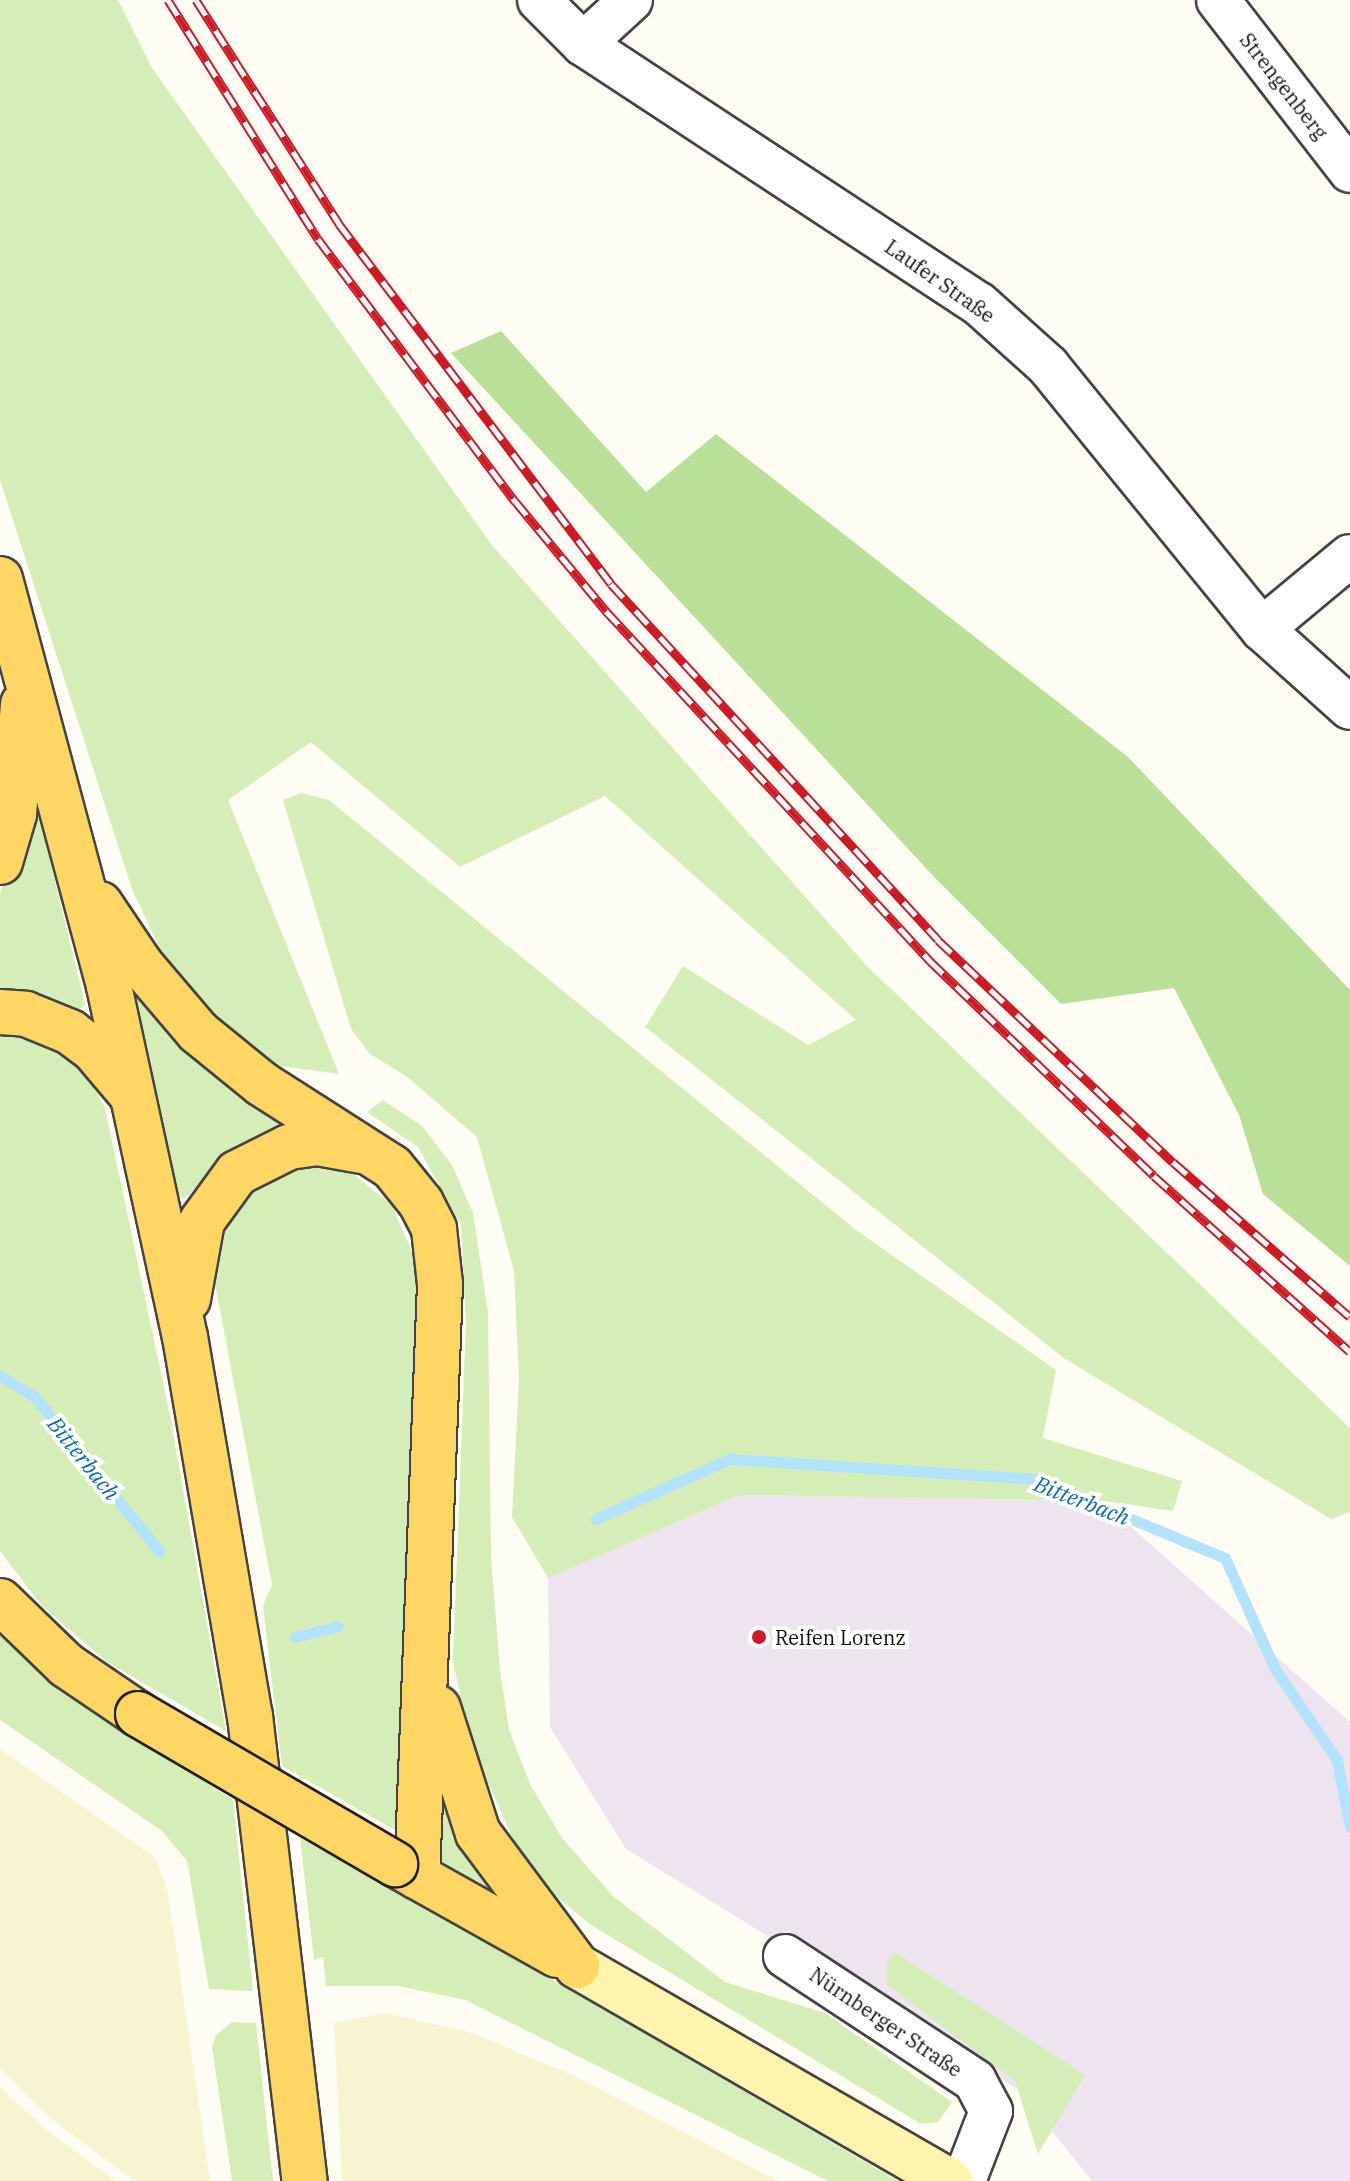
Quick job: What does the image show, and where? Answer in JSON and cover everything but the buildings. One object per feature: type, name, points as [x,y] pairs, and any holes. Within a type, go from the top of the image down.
[{"type":"main road","points":[[0,579],[82,877],[136,1099],[185,1337],[235,1616],[281,1949],[305,2181]]},
{"type":"main road","points":[[0,862],[17,786],[26,665]]},
{"type":"main road","points":[[82,877],[141,965],[198,1032],[262,1084],[392,1167],[421,1203],[439,1255],[426,1644],[406,1870]]},
{"type":"main road","points":[[0,1012],[38,1018],[70,1032],[94,1050],[136,1099]]},
{"type":"main road","points":[[185,1337],[192,1263],[202,1221],[237,1173],[289,1147],[348,1146],[375,1156]]},
{"type":"main road","points":[[0,1601],[66,1665],[138,1714],[406,1870],[785,2083],[950,2181]]},
{"type":"main road","points":[[426,1644],[449,1755],[478,1833],[577,1966]]},
{"type":"street","name":"Laufer Straße","points":[[539,0],[583,44],[979,304],[1048,366],[1262,629],[1350,708]]},
{"type":"street","points":[[583,44],[631,0]]},
{"type":"street","name":"Strengenberg","points":[[1218,0],[1350,171]]},
{"type":"street","points":[[1262,629],[1350,556]]},
{"type":"street","name":"Nürnberger Straße","points":[[785,1956],[975,2081],[991,2111],[964,2181]]},
{"type":"shaded area","points":[[740,1495],[1102,1501],[1350,1722],[1350,2181],[1092,2181],[1019,2090],[626,1849],[550,1727],[548,1578]]},
{"type":"shaded area","points":[[0,1749],[156,1858],[168,1893],[210,2181],[134,2181],[53,2120],[0,2068]]},
{"type":"shaded area","points":[[385,2013],[469,2032],[577,2077],[778,2181],[342,2181],[334,2023]]},
{"type":"shaded area","points":[[0,2087],[44,2128],[116,2181],[0,2181]]},
{"type":"green space","points":[[0,0],[118,0],[152,68],[491,544],[867,966],[1350,1428],[1350,1512],[1331,1519],[1065,1359],[645,1027],[683,966],[808,1045],[856,1020],[605,796],[460,867],[311,742],[228,800],[339,1074],[266,1064],[172,975],[132,889],[0,480]]},
{"type":"green space","points":[[501,331],[646,492],[716,434],[1128,757],[1350,990],[1350,1266],[1263,1194],[1239,1115],[1174,988],[1061,1004],[935,878],[451,353]]},
{"type":"green space","points":[[301,793],[329,800],[856,1230],[1056,1370],[1043,1438],[1182,1481],[1173,1511],[1102,1501],[740,1495],[548,1578],[512,1517],[519,1379],[514,1271],[477,1137],[406,1076],[370,1054],[351,1029],[283,800]]},
{"type":"green space","points":[[30,818],[40,819],[85,1004],[75,1014],[0,993],[0,893]]},
{"type":"green space","points":[[130,991],[144,992],[299,1125],[242,1143],[183,1200],[173,1184]]},
{"type":"green space","points":[[0,1024],[78,1059],[105,1108],[170,1416],[226,1731],[107,1662],[42,1606],[0,1551]]},
{"type":"green space","points":[[383,1100],[422,1126],[452,1165],[473,1213],[488,1312],[491,1557],[500,1670],[509,1730],[530,1784],[562,1838],[614,1897],[725,1982],[825,2013],[952,2102],[938,2122],[921,2124],[591,1925],[528,1873],[470,1742],[453,1661],[466,1323],[461,1225],[418,1147],[367,1112]]},
{"type":"green space","points":[[282,1165],[320,1166],[354,1175],[391,1204],[411,1249],[418,1292],[404,1835],[282,1766],[263,1606],[272,1585],[212,1268],[227,1204]]},
{"type":"green space","points":[[0,1630],[44,1678],[233,1800],[253,1991],[209,1989],[187,1861],[162,1831],[0,1720]]},
{"type":"green space","points":[[438,1792],[448,1793],[501,1892],[500,1902],[438,1859]]},
{"type":"green space","points":[[300,1838],[555,1981],[898,2181],[828,2181],[465,2000],[399,1986],[326,1986],[323,1957],[314,1960]]},
{"type":"green space","points":[[894,1952],[1085,2075],[1038,2154],[1015,2081],[887,1985],[887,1962]]},
{"type":"green space","points":[[232,2022],[256,2023],[273,2181],[232,2181],[212,2047],[216,2035]]},
{"type":"waterway","name":"Bitterbach","points":[[0,1376],[35,1397],[159,1551]]},
{"type":"waterway","name":"Bitterbach","points":[[596,1519],[729,1459],[1036,1479],[1225,1558],[1275,1669],[1337,1760],[1350,1827]]},
{"type":"waterway","name":"Bitterbach","points":[[295,1637],[338,1626]]},
{"type":"railway","points":[[168,0],[318,239],[515,501],[606,611],[930,961],[1154,1176],[1350,1352]]},
{"type":"railway","points":[[196,0],[339,224],[611,584],[938,940],[1173,1162],[1350,1317]]},
{"type":"place","name":"Reifen Lorenz","points":[[759,1637]]}]
